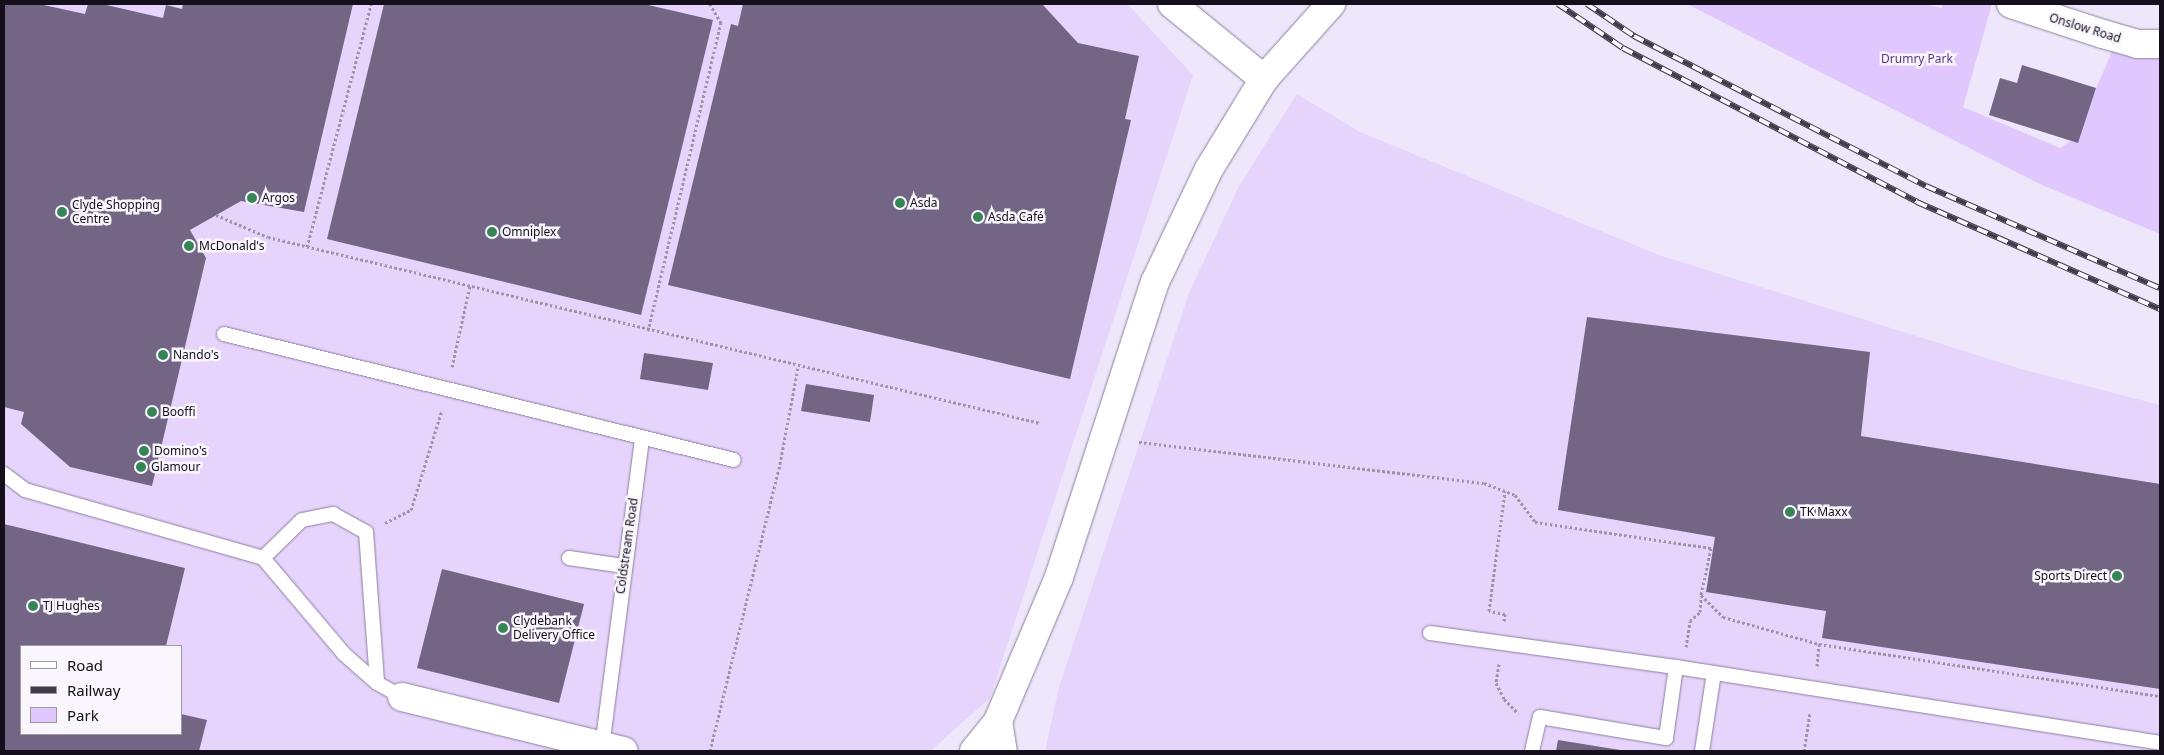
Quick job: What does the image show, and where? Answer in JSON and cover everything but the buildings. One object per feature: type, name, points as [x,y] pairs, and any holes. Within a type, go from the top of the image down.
[{"type":"street","points":[[1172,4],[1264,79]]},
{"type":"street","points":[[974,751],[998,722],[1059,578],[1155,282],[1209,169],[1264,79],[1331,4]]},
{"type":"street","name":"Onslow Road","points":[[2011,4],[2137,44],[2160,44]]},
{"type":"street","name":"Coldstream Road","points":[[402,697],[613,749]]},
{"type":"street","points":[[998,722],[1003,751]]},
{"type":"lane","points":[[224,334],[579,420],[642,439],[734,460]]},
{"type":"lane","name":"Coldstream Road","points":[[613,749],[624,566],[642,439]]},
{"type":"lane","points":[[4,474],[24,490],[263,558],[344,654],[377,683],[402,697]]},
{"type":"lane","points":[[263,558],[302,520],[333,514],[366,532],[377,683]]},
{"type":"lane","points":[[569,558],[624,566]]},
{"type":"lane","points":[[1430,633],[1676,667],[2160,743]]},
{"type":"lane","points":[[1532,751],[1540,717],[1666,738],[1676,667]]},
{"type":"lane","points":[[1694,751],[1703,745],[1714,674]]},
{"type":"path","points":[[307,247],[371,4]]},
{"type":"path","points":[[648,331],[721,24],[710,4]]},
{"type":"path","points":[[216,215],[268,237],[307,247],[648,331],[1040,423]]},
{"type":"path","points":[[366,532],[411,510],[447,388],[470,286]]},
{"type":"path","points":[[710,751],[779,469],[798,367]]},
{"type":"path","points":[[1139,442],[1484,483],[1515,494],[1535,522],[1710,548],[1701,595],[1723,617],[1819,644],[2160,696]]},
{"type":"path","points":[[1506,491],[1489,611],[1505,614],[1496,683],[1504,699],[1536,732]]},
{"type":"shaded area","points":[[4,4],[1127,4],[1193,75],[990,698],[930,751],[4,751]]},
{"type":"shaded area","points":[[1297,94],[1360,132],[1659,255],[2021,369],[2160,405],[2160,751],[1045,751],[1059,687],[1189,293],[1239,186]]},
{"type":"green space","name":"Drumry Park","points":[[1687,4],[1925,4],[1941,8],[1944,4],[1992,4],[1963,107],[2060,148],[2075,138],[2113,49],[2160,51],[2160,234],[2042,185]]},
{"type":"railway","points":[[1558,4],[1623,48],[1917,202],[2160,309]]},
{"type":"railway","points":[[1587,4],[1634,36],[1926,186],[2160,288]]},
{"type":"place","name":"Argos","points":[[252,198]]},
{"type":"place","name":"Asda","points":[[900,203]]},
{"type":"place","name":"Clyde Shopping Centre","points":[[62,212]]},
{"type":"place","name":"Asda Café","points":[[978,217]]},
{"type":"place","name":"Omniplex","points":[[492,232]]},
{"type":"place","name":"McDonald's","points":[[189,246]]},
{"type":"place","name":"Nando's","points":[[163,355]]},
{"type":"place","name":"Booffi","points":[[152,412]]},
{"type":"place","name":"Domino's","points":[[144,451]]},
{"type":"place","name":"Glamour","points":[[141,467]]},
{"type":"place","name":"TK Maxx","points":[[1790,512]]},
{"type":"place","name":"Sports Direct","points":[[2117,576]]},
{"type":"place","name":"TJ Hughes","points":[[33,606]]},
{"type":"place","name":"Clydebank Delivery Office","points":[[503,628]]}]
